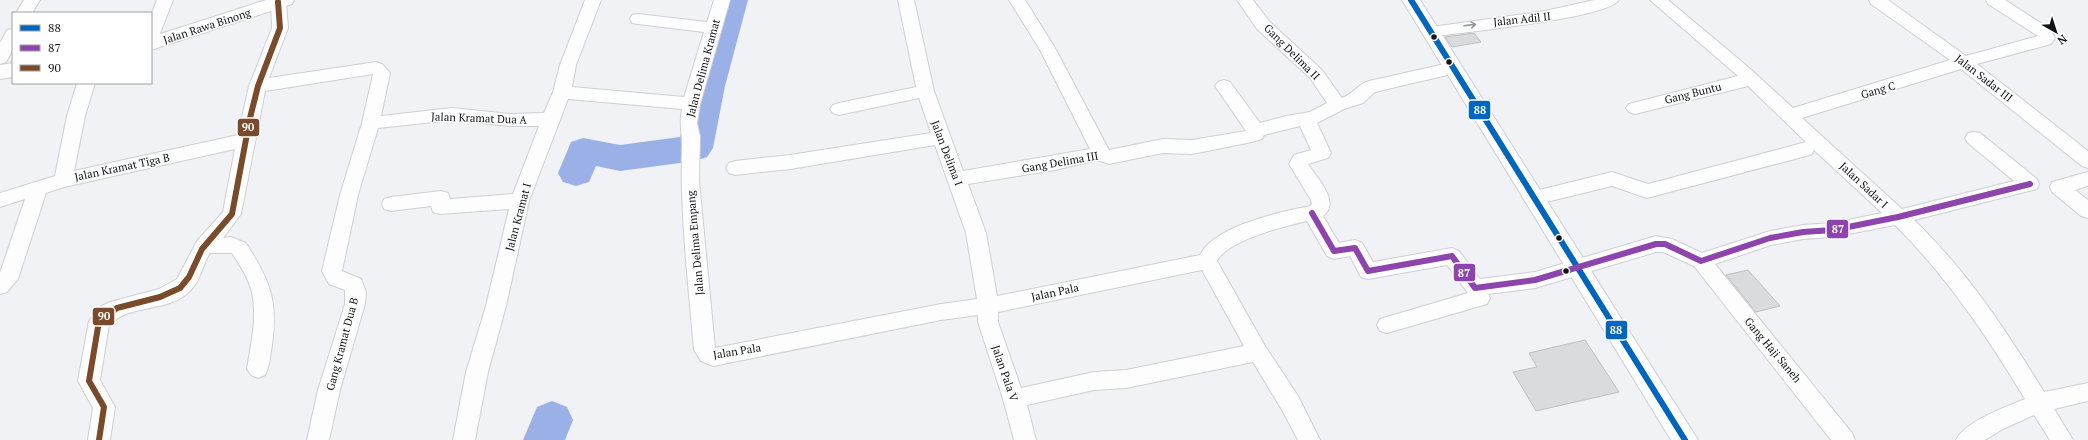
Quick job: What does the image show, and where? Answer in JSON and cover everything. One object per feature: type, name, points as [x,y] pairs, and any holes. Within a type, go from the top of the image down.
[{"type":"main road","points":[[1412,0],[1685,440]]},
{"type":"main road","name":"Jalan Rawa Binong","points":[[152,44],[282,1]]},
{"type":"main road","points":[[0,72],[12,70]]},
{"type":"street","points":[[25,12],[32,0]]},
{"type":"street","points":[[152,33],[165,0]]},
{"type":"street","name":"Jalan Kramat I","points":[[464,440],[477,372],[496,306],[520,201],[550,119],[562,92],[568,65],[593,0]]},
{"type":"street","name":"Jalan Delima Kramat","points":[[690,145],[688,128],[692,104],[722,0]]},
{"type":"street","name":"Jalan Delima I","points":[[906,0],[925,92],[940,138],[958,179],[976,233],[987,290],[987,306]]},
{"type":"street","points":[[1017,0],[1047,48],[1096,140],[1101,153]]},
{"type":"street","name":"Gang Delima II","points":[[1245,0],[1263,25],[1316,74],[1338,105]]},
{"type":"street","name":"Jalan Adil II","points":[[1432,32],[1500,21],[1560,15],[1611,0]]},
{"type":"street","name":"Jalan Sadar I","points":[[1658,0],[1791,115],[1818,144],[1898,217],[1960,284],[2018,368],[2062,440]]},
{"type":"street","name":"Jalan Sadar III","points":[[1877,0],[1964,62],[2088,162]]},
{"type":"street","name":"Gang C","points":[[1791,115],[1964,62],[2045,40],[2047,38],[2044,33],[1994,0]]},
{"type":"street","points":[[99,440],[104,407],[89,381],[100,321],[104,315],[123,305],[166,296],[180,289],[189,280],[204,246],[224,226],[232,214],[258,86],[280,28],[282,1]]},
{"type":"street","points":[[638,19],[714,28]]},
{"type":"street","points":[[0,58],[12,36]]},
{"type":"street","points":[[258,86],[376,68],[382,73],[371,122]]},
{"type":"street","name":"Gang Delima III","points":[[958,179],[1055,163],[1101,153],[1104,156],[1109,157],[1163,146],[1192,147],[1252,136],[1256,134],[1256,131],[1286,122],[1306,120],[1319,116],[1338,105],[1357,99],[1369,87],[1454,68]]},
{"type":"street","name":"Gang Buntu","points":[[1635,108],[1751,79]]},
{"type":"street","points":[[63,180],[76,116],[86,84]]},
{"type":"street","points":[[1224,86],[1256,131]]},
{"type":"street","points":[[562,92],[610,98],[647,99],[692,104]]},
{"type":"street","points":[[839,109],[925,92]]},
{"type":"street","name":"Jalan Kramat Dua A","points":[[371,122],[452,114],[511,120],[550,119]]},
{"type":"street","points":[[1306,120],[1322,151],[1320,154],[1304,157],[1299,162],[1302,171],[1322,203],[1319,209],[1312,213],[1276,222],[1231,238],[1212,250],[1207,261],[1258,352],[1290,403],[1309,440]]},
{"type":"street","name":"Gang Kramat Dua B","points":[[318,440],[330,390],[355,304],[356,292],[354,285],[336,278],[332,271],[349,196],[371,122]]},
{"type":"street","points":[[735,168],[790,162],[940,138]]},
{"type":"street","points":[[1475,288],[1535,280],[1656,244],[1665,244],[1702,261],[1770,238],[1803,232],[1833,230],[1898,217],[2030,184],[1974,138]]},
{"type":"street","name":"Jalan Kramat Tiga B","points":[[0,200],[63,180],[246,140]]},
{"type":"street","name":"Jalan Delima Empang","points":[[690,145],[690,181],[704,350]]},
{"type":"street","points":[[1534,198],[1612,179],[1625,182],[1647,191],[1806,149]]},
{"type":"street","points":[[2088,179],[2059,187],[2088,211]]},
{"type":"street","points":[[0,286],[8,279],[38,187]]},
{"type":"street","points":[[390,204],[441,198],[440,207],[520,201]]},
{"type":"street","points":[[1312,213],[1334,251],[1355,248],[1368,271],[1452,256],[1475,288],[1480,298],[1387,325]]},
{"type":"street","points":[[204,246],[231,245],[238,248],[261,288],[263,325],[258,369]]},
{"type":"street","name":"Jalan Pala","points":[[704,350],[708,355],[713,357],[940,312],[987,306],[1207,261]]},
{"type":"street","name":"Gang Haji Saneh","points":[[1702,261],[1735,306],[1808,392],[1844,440]]},
{"type":"street","name":"Jalan Pala V","points":[[987,306],[988,322],[1014,399],[1024,440]]},
{"type":"street","points":[[1014,399],[1094,381],[1126,380],[1258,352]]},
{"type":"street","points":[[1967,440],[1994,422],[2038,403],[2088,392]]},
{"type":"building","points":[[1474,33],[1481,42],[1452,47],[1445,37]]},
{"type":"building","points":[[1748,270],[1780,306],[1756,312],[1726,275]]},
{"type":"building","points":[[1585,340],[1619,392],[1536,411],[1513,372],[1537,367],[1529,353]]},
{"type":"waterway","points":[[576,173],[583,151],[620,158],[695,148],[708,86],[732,0]]},
{"type":"waterway","points":[[544,440],[552,420]]},
{"type":"transit line","name":"88","points":[[1411,0],[1685,440]]},
{"type":"transit line","name":"90","points":[[99,440],[104,407],[89,381],[99,321],[107,313],[117,308],[127,304],[170,294],[184,285],[202,249],[232,214],[250,118],[258,86],[280,28],[278,2]]},
{"type":"transit line","name":"87","points":[[1312,213],[1334,251],[1355,248],[1368,271],[1452,256],[1475,288],[1535,280],[1656,244],[1665,244],[1701,261],[1770,238],[1803,232],[1833,230],[1898,217],[2030,184]]}]
